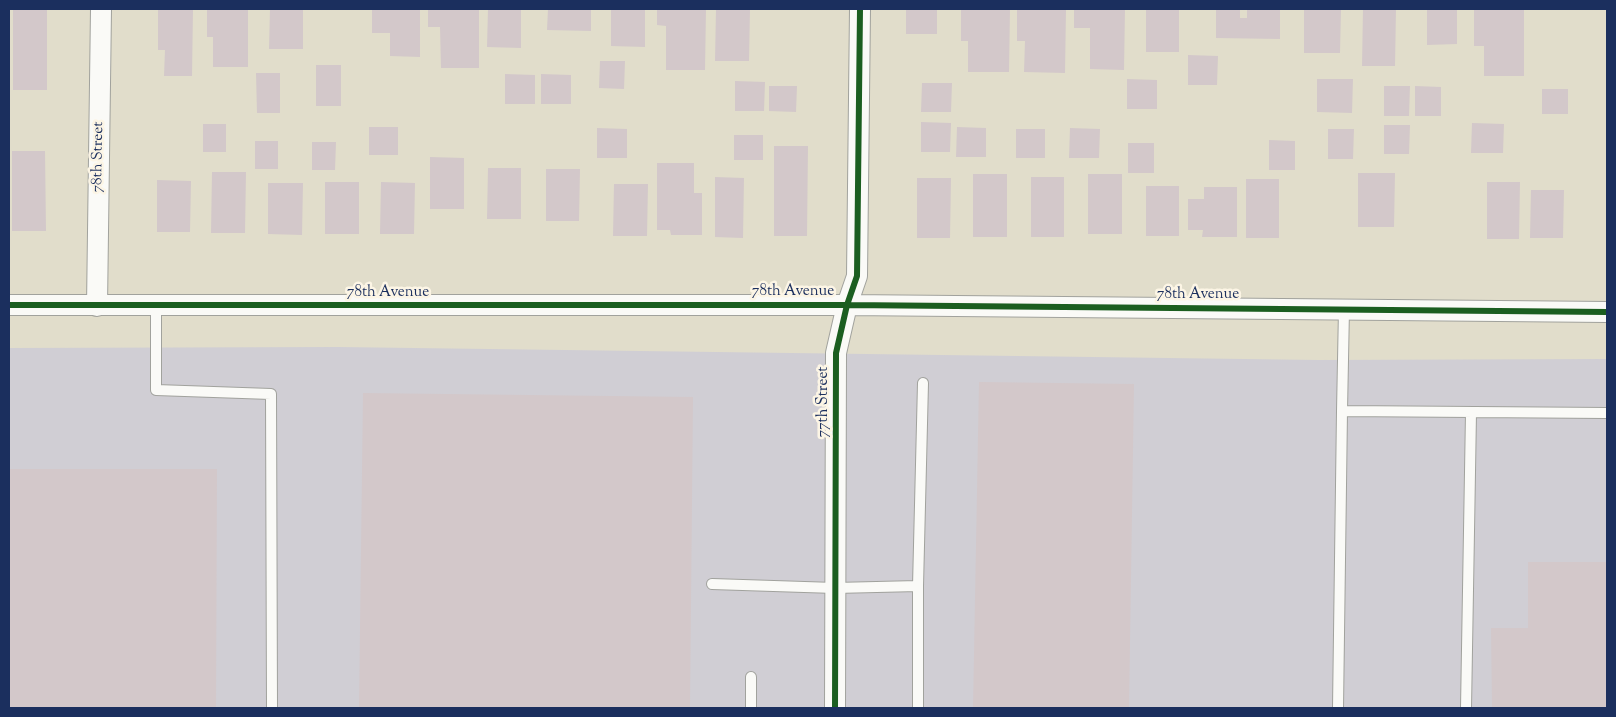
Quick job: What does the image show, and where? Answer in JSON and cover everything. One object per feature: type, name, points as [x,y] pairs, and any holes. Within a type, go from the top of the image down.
[{"type":"street","name":"78th Street","points":[[98,306],[101,9]]},
{"type":"street","name":"77th Street","points":[[835,708],[836,353],[847,305],[857,276],[860,9]]},
{"type":"street","name":"78th Avenue","points":[[9,305],[847,305],[1607,312]]},
{"type":"lane","points":[[156,306],[156,390],[271,394],[272,708]]},
{"type":"lane","points":[[1338,708],[1344,309]]},
{"type":"lane","points":[[918,708],[918,586],[923,383]]},
{"type":"lane","points":[[1342,411],[1607,413]]},
{"type":"lane","points":[[1466,708],[1471,413]]},
{"type":"lane","points":[[712,584],[835,588],[918,586]]},
{"type":"lane","points":[[750,708],[751,677]]},
{"type":"shaded area","points":[[338,347],[1319,360],[1607,359],[1607,708],[9,708],[9,348]]},
{"type":"building","points":[[13,9],[47,9],[47,90],[13,90]]},
{"type":"building","points":[[158,9],[193,9],[192,76],[164,76],[165,50],[158,50]]},
{"type":"building","points":[[207,9],[248,9],[248,67],[213,67],[213,37],[207,37]]},
{"type":"building","points":[[270,9],[303,9],[303,49],[269,49]]},
{"type":"building","points":[[372,9],[420,9],[420,57],[390,56],[390,33],[372,33]]},
{"type":"building","points":[[428,9],[479,9],[479,68],[441,68],[440,27],[428,27]]},
{"type":"building","points":[[488,9],[521,9],[521,48],[487,47]]},
{"type":"building","points":[[548,9],[591,9],[591,31],[547,30]]},
{"type":"building","points":[[611,9],[645,9],[645,47],[611,46]]},
{"type":"building","points":[[657,9],[706,9],[705,70],[666,70],[666,26],[657,25]]},
{"type":"building","points":[[716,9],[750,9],[749,61],[715,61]]},
{"type":"building","points":[[906,9],[937,9],[937,34],[906,34]]},
{"type":"building","points":[[961,9],[1010,9],[1009,72],[968,72],[968,41],[961,41]]},
{"type":"building","points":[[1017,9],[1066,9],[1065,73],[1024,72],[1025,41],[1017,41]]},
{"type":"building","points":[[1074,9],[1125,9],[1124,70],[1090,69],[1090,28],[1074,28]]},
{"type":"building","points":[[1146,9],[1179,9],[1179,52],[1146,52]]},
{"type":"building","points":[[1216,9],[1240,9],[1240,18],[1247,18],[1247,9],[1280,9],[1280,39],[1216,38]]},
{"type":"building","points":[[1304,9],[1341,9],[1340,53],[1304,53]]},
{"type":"building","points":[[1363,9],[1396,9],[1395,66],[1362,66]]},
{"type":"building","points":[[1427,9],[1457,9],[1457,44],[1427,45]]},
{"type":"building","points":[[1474,9],[1524,9],[1524,76],[1484,76],[1484,46],[1474,46]]},
{"type":"building","points":[[1188,55],[1218,56],[1217,85],[1188,85]]},
{"type":"building","points":[[600,61],[625,61],[624,89],[599,88]]},
{"type":"building","points":[[316,65],[341,65],[341,106],[316,106]]},
{"type":"building","points":[[256,73],[280,73],[280,113],[257,113]]},
{"type":"building","points":[[505,74],[535,75],[535,104],[505,104]]},
{"type":"building","points":[[541,74],[571,75],[571,104],[541,104]]},
{"type":"building","points":[[1127,79],[1157,80],[1157,109],[1127,109]]},
{"type":"building","points":[[1317,79],[1353,79],[1352,113],[1317,112]]},
{"type":"building","points":[[735,81],[765,82],[764,111],[735,111]]},
{"type":"building","points":[[922,83],[952,83],[951,112],[921,112]]},
{"type":"building","points":[[769,86],[797,86],[796,112],[769,111]]},
{"type":"building","points":[[1384,86],[1410,86],[1409,116],[1384,116]]},
{"type":"building","points":[[1415,86],[1441,87],[1441,116],[1415,116]]},
{"type":"building","points":[[1542,89],[1568,89],[1568,114],[1542,114]]},
{"type":"building","points":[[921,122],[951,123],[950,152],[921,152]]},
{"type":"building","points":[[1472,123],[1504,124],[1503,153],[1471,153]]},
{"type":"building","points":[[203,124],[226,124],[226,152],[203,152]]},
{"type":"building","points":[[1384,125],[1410,125],[1409,154],[1384,154]]},
{"type":"building","points":[[369,127],[398,127],[398,155],[369,155]]},
{"type":"building","points":[[957,127],[986,128],[986,157],[956,157]]},
{"type":"building","points":[[597,128],[627,129],[627,158],[597,158]]},
{"type":"building","points":[[1070,128],[1100,129],[1099,158],[1069,158]]},
{"type":"building","points":[[1016,129],[1045,129],[1045,158],[1016,158]]},
{"type":"building","points":[[1328,129],[1354,129],[1353,159],[1328,159]]},
{"type":"building","points":[[734,135],[763,135],[763,160],[734,160]]},
{"type":"building","points":[[1269,140],[1295,141],[1295,170],[1269,170]]},
{"type":"building","points":[[255,141],[278,141],[278,169],[255,169]]},
{"type":"building","points":[[312,142],[336,142],[335,170],[312,170]]},
{"type":"building","points":[[1128,143],[1154,143],[1154,173],[1128,173]]},
{"type":"building","points":[[774,146],[808,146],[807,236],[774,236]]},
{"type":"building","points":[[12,151],[45,151],[46,231],[12,231]]},
{"type":"building","points":[[430,157],[464,158],[464,209],[430,209]]},
{"type":"building","points":[[657,163],[694,163],[694,193],[702,193],[702,235],[671,235],[670,230],[657,230]]},
{"type":"building","points":[[488,168],[521,168],[521,219],[487,219]]},
{"type":"building","points":[[546,169],[580,169],[579,221],[546,221]]},
{"type":"building","points":[[212,172],[246,172],[245,233],[211,233]]},
{"type":"building","points":[[1358,173],[1395,173],[1394,227],[1358,227]]},
{"type":"building","points":[[973,174],[1007,174],[1007,237],[973,237]]},
{"type":"building","points":[[1088,174],[1122,174],[1122,234],[1088,234]]},
{"type":"building","points":[[715,177],[744,178],[743,238],[715,237]]},
{"type":"building","points":[[1031,177],[1064,177],[1064,237],[1031,237]]},
{"type":"building","points":[[917,178],[951,178],[950,238],[917,238]]},
{"type":"building","points":[[1246,179],[1279,179],[1279,238],[1246,238]]},
{"type":"building","points":[[157,180],[191,181],[190,232],[157,232]]},
{"type":"building","points":[[325,182],[359,182],[359,234],[325,234]]},
{"type":"building","points":[[381,182],[415,183],[414,234],[380,234]]},
{"type":"building","points":[[1487,182],[1520,182],[1519,239],[1487,239]]},
{"type":"building","points":[[268,183],[303,183],[302,235],[268,234]]},
{"type":"building","points":[[614,184],[648,184],[647,236],[613,236]]},
{"type":"building","points":[[1146,186],[1179,186],[1179,236],[1146,236]]},
{"type":"building","points":[[1204,187],[1237,187],[1237,237],[1202,237],[1203,230],[1188,230],[1188,199],[1204,199]]},
{"type":"building","points":[[1531,190],[1564,190],[1563,238],[1530,238]]},
{"type":"building","points":[[979,382],[1134,384],[1129,708],[973,708]]},
{"type":"building","points":[[363,393],[693,397],[690,708],[359,708]]},
{"type":"building","points":[[9,469],[217,469],[216,708],[9,708]]},
{"type":"building","points":[[1528,562],[1607,562],[1607,708],[1492,708],[1491,628],[1528,628]]},
{"type":"cycle path","points":[[835,708],[836,353],[847,305],[857,276],[860,9]]},
{"type":"cycle path","points":[[9,305],[847,305],[1607,312]]}]
